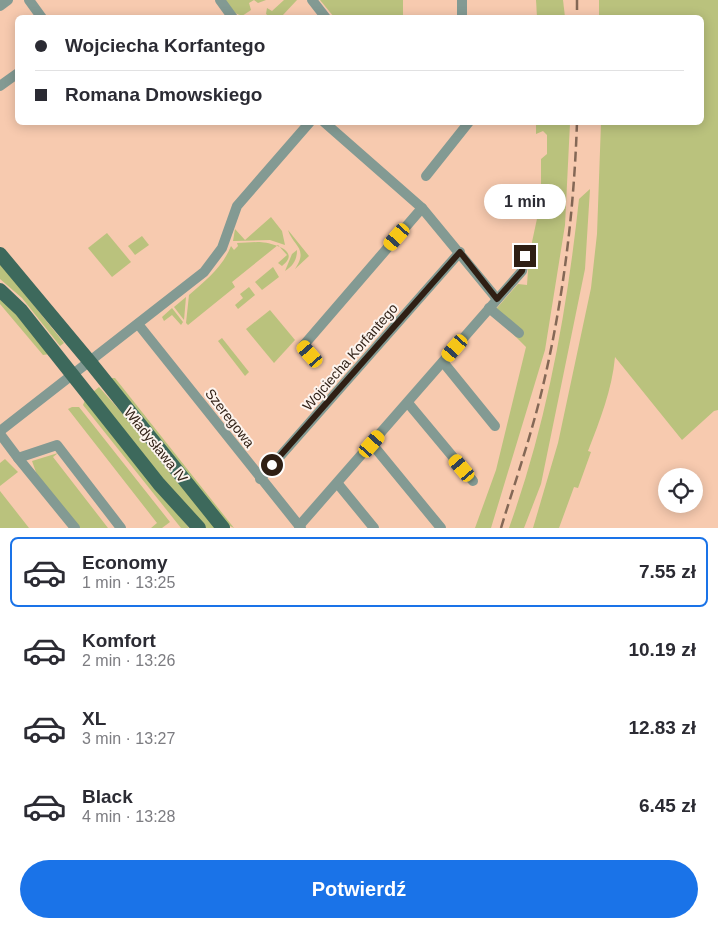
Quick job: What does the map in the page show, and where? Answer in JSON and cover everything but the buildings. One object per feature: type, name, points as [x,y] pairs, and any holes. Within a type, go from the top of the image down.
[{"type":"main road","name":"Władysława IV","points":[[0,254],[90,362],[222,528]]},
{"type":"main road","name":"Władysława IV","points":[[0,290],[21,310],[160,484],[199,528]]},
{"type":"street","points":[[0,6],[8,0]]},
{"type":"street","points":[[29,0],[40,15]]},
{"type":"street","points":[[220,0],[231,15]]},
{"type":"street","points":[[312,0],[324,15]]},
{"type":"street","points":[[462,0],[462,15]]},
{"type":"street","points":[[0,86],[15,75]]},
{"type":"street","points":[[75,528],[0,433],[212,265],[222,248],[237,206],[307,125]]},
{"type":"street","points":[[327,125],[422,208],[497,299]]},
{"type":"street","points":[[426,176],[467,125]]},
{"type":"street","points":[[310,354],[300,342],[422,208]]},
{"type":"street","name":"Wojciecha Korfantego","points":[[260,479],[460,252]]},
{"type":"street","points":[[300,527],[522,271],[525,256]]},
{"type":"street","points":[[490,308],[519,333]]},
{"type":"street","name":"Szeregowa","points":[[138,324],[300,527]]},
{"type":"street","points":[[443,362],[495,426]]},
{"type":"street","points":[[408,403],[473,481]]},
{"type":"street","points":[[372,444],[441,528]]},
{"type":"street","points":[[18,458],[57,445],[121,528]]},
{"type":"street","points":[[338,484],[374,528]]},
{"type":"green space","points":[[225,0],[254,0],[249,3],[251,10],[244,15],[235,13]]},
{"type":"green space","points":[[254,0],[266,0],[258,3]]},
{"type":"green space","points":[[284,0],[297,0],[283,15],[266,14],[267,8],[272,11]]},
{"type":"green space","points":[[320,0],[403,0],[403,15],[332,15]]},
{"type":"green space","points":[[536,0],[563,0],[565,15],[537,15]]},
{"type":"green space","points":[[599,0],[718,0],[718,410],[714,411],[682,440],[615,357],[608,393],[588,451],[591,452],[578,488],[574,487],[559,528],[533,528],[558,443],[591,288],[597,234],[601,125],[704,125],[704,15],[599,15]]},
{"type":"green space","points":[[536,125],[570,125],[565,225],[545,350],[491,528],[475,528],[496,470],[526,347],[513,334],[517,327],[496,309],[518,284],[527,285],[529,256],[541,200],[541,159],[547,154],[547,135],[543,131],[536,134]]},
{"type":"green space","points":[[590,189],[585,269],[541,484],[524,528],[509,528],[534,448],[554,366],[562,324],[579,199]]},
{"type":"green space","points":[[271,217],[282,231],[285,245],[270,240],[233,241],[235,229],[245,240]]},
{"type":"green space","points":[[288,230],[309,256],[295,269],[301,256],[299,248]]},
{"type":"green space","points":[[107,233],[131,262],[112,277],[88,248]]},
{"type":"green space","points":[[142,236],[149,245],[135,255],[128,246]]},
{"type":"green space","points":[[258,242],[277,246],[232,282],[235,287],[188,325],[186,323],[189,295],[218,267],[231,246],[234,250],[238,246],[237,243]]},
{"type":"green space","points":[[280,247],[287,251],[289,256],[282,266],[278,263],[287,255]]},
{"type":"green space","points":[[297,250],[294,262],[285,271],[292,254]]},
{"type":"green space","points":[[0,263],[64,343],[60,346],[22,298],[0,279]]},
{"type":"green space","points":[[273,267],[279,277],[262,290],[255,282]]},
{"type":"green space","points":[[249,287],[255,295],[238,309],[235,305],[243,298],[240,294]]},
{"type":"green space","points":[[0,296],[50,354],[43,355],[0,304]]},
{"type":"green space","points":[[186,297],[184,320],[174,307]]},
{"type":"green space","points":[[172,308],[183,322],[181,325],[172,315],[164,321],[162,317]]},
{"type":"green space","points":[[270,310],[295,340],[274,363],[246,329]]},
{"type":"green space","points":[[222,338],[249,372],[245,376],[218,341]]},
{"type":"green space","points":[[111,378],[115,378],[234,528],[224,523]]},
{"type":"green space","points":[[99,387],[147,441],[216,528],[206,528],[158,475],[93,392]]},
{"type":"green space","points":[[86,398],[189,528],[181,528],[83,405]]},
{"type":"green space","points":[[79,407],[170,522],[162,528],[151,528],[157,523],[68,409]]},
{"type":"green space","points":[[58,453],[53,457],[108,528],[79,528],[38,478],[32,461]]},
{"type":"green space","points":[[5,459],[18,472],[0,486],[0,463]]},
{"type":"green space","points":[[0,491],[29,528],[0,528]]},
{"type":"railway","points":[[577,0],[577,15]]},
{"type":"railway","points":[[501,528],[538,407],[556,324],[570,223],[577,125]]},
{"type":"route","points":[[272,465],[460,252],[497,299],[522,271],[525,256]]}]
